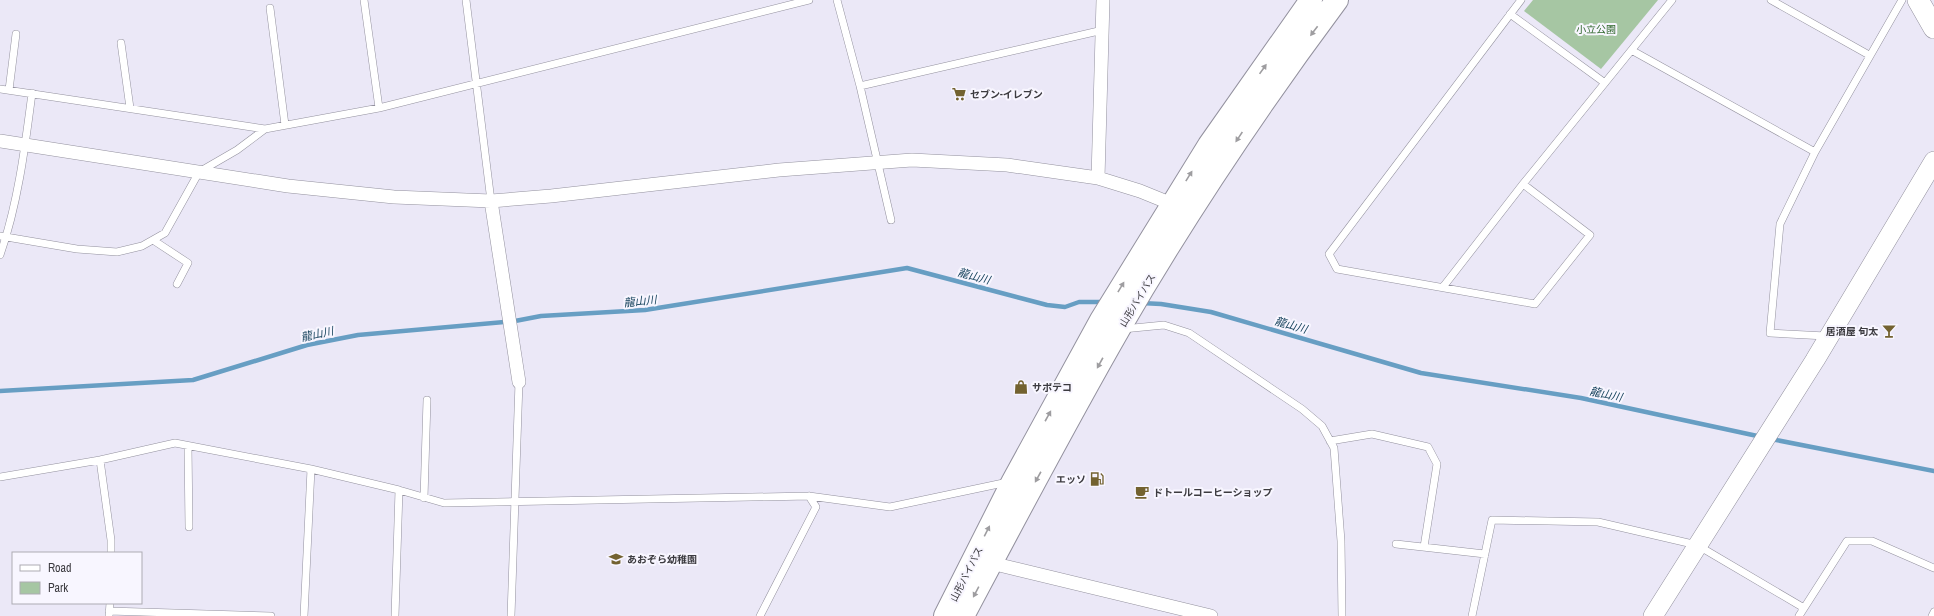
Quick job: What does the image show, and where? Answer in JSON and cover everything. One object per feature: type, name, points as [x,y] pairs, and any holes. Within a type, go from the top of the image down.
[{"type":"highway","name":"山形バイパス","points":[[1154,252],[1172,204],[1209,145],[1311,0]]},
{"type":"highway","name":"山形バイパス","points":[[945,616],[1013,480],[1154,252],[1221,163],[1267,95],[1337,0]]},
{"type":"highway","name":"山形バイパス","points":[[963,616],[1110,325]]},
{"type":"main road","points":[[1918,0],[1934,28]]},
{"type":"street","points":[[1098,178],[1103,0]]},
{"type":"street","points":[[0,141],[288,186],[394,197],[491,201],[878,161],[912,160],[1007,165],[1098,178],[1140,191],[1172,204]]},
{"type":"street","points":[[1653,616],[1815,360],[1934,161]]},
{"type":"street","points":[[491,201],[519,382]]},
{"type":"street","points":[[991,563],[1211,616]]},
{"type":"lane","points":[[364,0],[379,108]]},
{"type":"lane","points":[[466,0],[491,201]]},
{"type":"lane","points":[[0,89],[265,129],[379,108],[809,0]]},
{"type":"lane","points":[[837,0],[860,86],[891,220]]},
{"type":"lane","points":[[1520,0],[1329,254],[1337,269],[1535,304],[1590,235],[1523,184]]},
{"type":"lane","points":[[1443,287],[1523,184],[1604,83],[1633,51],[1672,0]]},
{"type":"lane","points":[[1771,0],[1869,55]]},
{"type":"lane","points":[[1829,337],[1770,333],[1780,224],[1815,152],[1869,55],[1902,0]]},
{"type":"lane","points":[[270,8],[285,125]]},
{"type":"lane","points":[[1510,14],[1604,83]]},
{"type":"lane","points":[[860,86],[1103,30]]},
{"type":"lane","points":[[9,90],[16,34]]},
{"type":"lane","points":[[121,43],[130,108]]},
{"type":"lane","points":[[1633,51],[1815,152]]},
{"type":"lane","points":[[0,255],[3,236],[26,145],[32,93]]},
{"type":"lane","points":[[3,236],[77,249],[117,252],[142,246],[165,233],[199,172],[237,150],[265,129]]},
{"type":"lane","points":[[153,240],[188,263],[177,284]]},
{"type":"lane","points":[[1110,325],[1164,325],[1188,333],[1302,409],[1322,426],[1334,448],[1341,541],[1342,616]]},
{"type":"lane","points":[[511,616],[519,382]]},
{"type":"lane","points":[[424,498],[427,400]]},
{"type":"lane","points":[[1330,441],[1372,434],[1428,447],[1437,464],[1424,547]]},
{"type":"lane","points":[[0,477],[100,460],[175,443],[311,469],[399,490],[444,503],[515,503],[809,496],[890,507],[1013,480]]},
{"type":"lane","points":[[188,446],[189,527]]},
{"type":"lane","points":[[100,460],[111,540],[111,552]]},
{"type":"lane","points":[[304,616],[311,469]]},
{"type":"lane","points":[[395,616],[399,490]]},
{"type":"lane","points":[[760,616],[816,507],[809,496]]},
{"type":"lane","points":[[1472,616],[1492,520],[1598,522],[1697,545],[1804,608]]},
{"type":"lane","points":[[1799,616],[1847,541],[1872,541],[1934,568]]},
{"type":"lane","points":[[1396,544],[1485,554]]},
{"type":"lane","points":[[109,610],[271,616]]},
{"type":"lane","points":[[1932,616],[1934,612]]},
{"type":"green space","name":"小立公園","points":[[1533,0],[1658,0],[1601,69],[1524,11]]},
{"type":"waterway","name":"龍山川","points":[[0,391],[193,380],[307,345],[358,335],[515,321],[541,316],[645,310],[907,268],[1047,305],[1065,307],[1079,302],[1105,302]]},
{"type":"waterway","name":"龍山川","points":[[1141,303],[1161,304],[1211,312],[1421,373],[1581,398],[1762,437]]},
{"type":"waterway","name":"龍山川","points":[[1771,439],[1934,471]]},
{"type":"place","name":"セブン-イレブン","points":[[959,94]]},
{"type":"place","name":"居酒屋 旬太","points":[[1889,331]]},
{"type":"place","name":"サポテコ","points":[[1021,387]]},
{"type":"place","name":"エッソ","points":[[1097,479]]},
{"type":"place","name":"ドトールコーヒーショップ","points":[[1142,492]]},
{"type":"place","name":"あおぞら幼稚園","points":[[616,559]]}]
